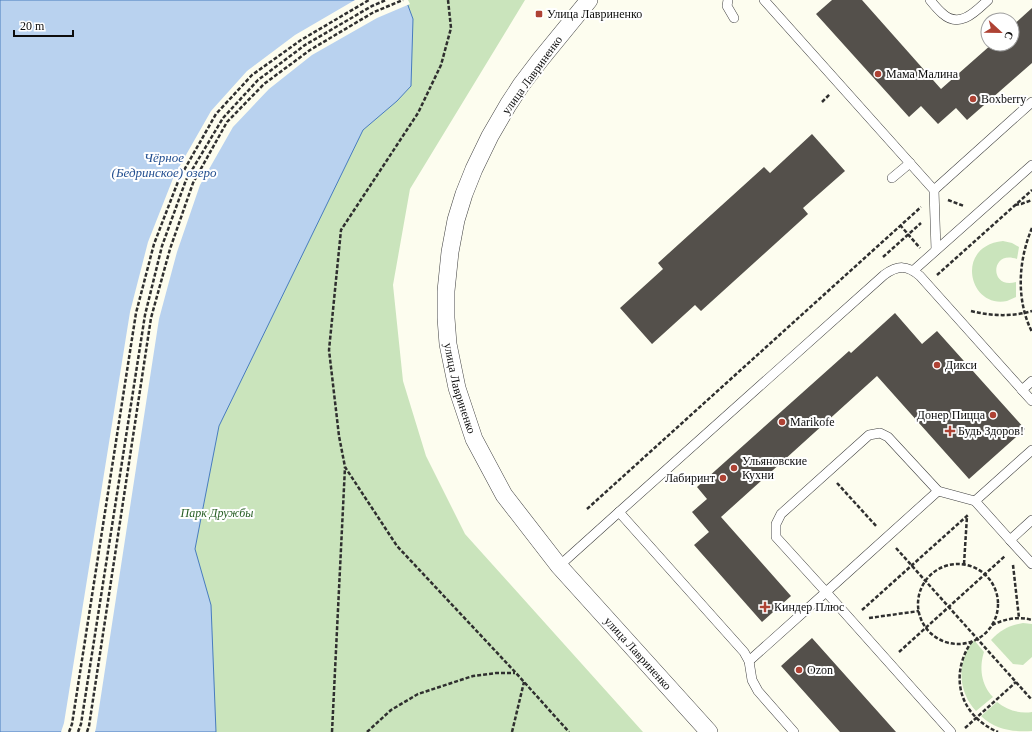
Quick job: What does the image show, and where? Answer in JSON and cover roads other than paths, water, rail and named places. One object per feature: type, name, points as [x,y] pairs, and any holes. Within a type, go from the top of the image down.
[{"type":"street","name":"улица Лавриненко","points":[[590,0],[540,60],[521,86],[490,136],[474,169],[456,220],[450,252],[446,291],[448,344],[457,388],[474,439],[504,495],[559,566],[709,732]]},
{"type":"lane","points":[[728,0],[727,6],[734,18]]},
{"type":"lane","points":[[764,0],[910,163],[934,192],[936,250]]},
{"type":"lane","points":[[930,0],[946,17],[957,20],[972,15],[988,0]]},
{"type":"lane","points":[[934,192],[1032,102]]},
{"type":"lane","points":[[892,178],[910,163]]},
{"type":"lane","points":[[914,270],[1032,164]]},
{"type":"lane","points":[[559,566],[893,268],[899,267],[914,270],[1032,401]]},
{"type":"lane","points":[[1022,390],[1032,381]]},
{"type":"lane","points":[[951,732],[776,537],[776,524],[781,514],[869,435],[880,433],[888,436],[938,492],[977,503],[1012,546],[1032,564]]},
{"type":"lane","points":[[977,503],[1032,450]]},
{"type":"lane","points":[[749,661],[938,492]]},
{"type":"lane","points":[[618,512],[744,652],[749,661],[752,680],[758,691],[794,732]]},
{"type":"lane","points":[[1012,546],[1032,520]]},
{"type":"water","name":"Чёрное (Бедринское) озеро","points":[[0,0],[406,0],[413,19],[411,86],[397,101],[363,130],[219,426],[195,549],[211,605],[216,732],[0,732]]},
{"type":"place","name":"Улица Лавриненко","points":[[539,14]]},
{"type":"place","name":"Мама Малина","points":[[878,74]]},
{"type":"place","name":"Boxberry","points":[[973,99]]},
{"type":"place","name":"Дикси","points":[[937,365]]},
{"type":"place","name":"Донер Пицца","points":[[993,415]]},
{"type":"place","name":"Marikofe","points":[[782,422]]},
{"type":"place","name":"Будь Здоров!","points":[[950,431]]},
{"type":"place","name":"Ульяновские Кухни","points":[[734,468]]},
{"type":"place","name":"Лабиринт","points":[[723,478]]},
{"type":"place","name":"Киндер Плюс","points":[[765,607]]},
{"type":"place","name":"Ozon","points":[[799,670]]},
{"type":"park label","name":"Парк Дружбы","points":[[217,513]]}]
